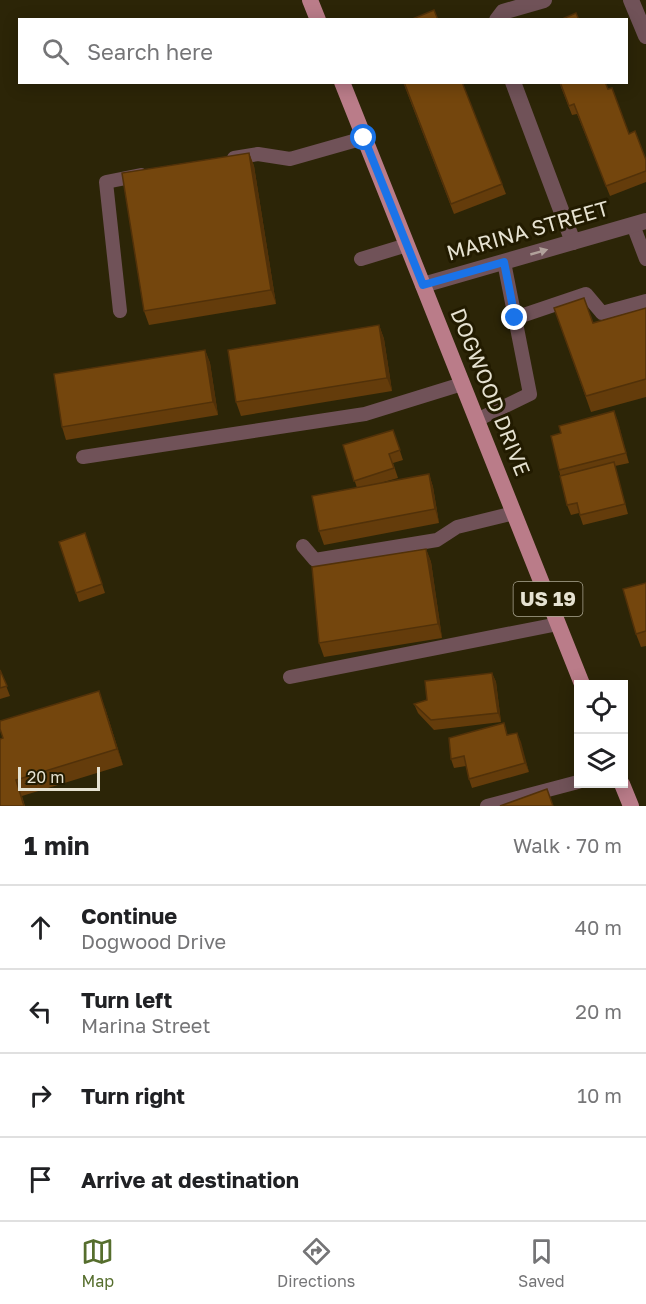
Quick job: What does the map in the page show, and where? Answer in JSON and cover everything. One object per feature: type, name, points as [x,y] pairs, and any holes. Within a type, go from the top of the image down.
[{"type":"main road","points":[[310,0],[317,18]]},
{"type":"main road","name":"DOGWOOD DRIVE","points":[[343,84],[580,680]]},
{"type":"main road","points":[[624,788],[631,806]]},
{"type":"street","points":[[498,18],[503,12],[544,0]]},
{"type":"street","points":[[631,0],[646,36]]},
{"type":"street","points":[[514,84],[573,242]]},
{"type":"street","name":"MARINA STREET","points":[[423,285],[640,223]]},
{"type":"lane","points":[[223,160],[258,154],[290,159],[364,138]]},
{"type":"lane","points":[[120,311],[106,182],[153,173]]},
{"type":"lane","points":[[640,223],[646,259]]},
{"type":"lane","points":[[361,259],[407,245]]},
{"type":"lane","points":[[477,420],[530,394],[504,262]]},
{"type":"lane","points":[[515,318],[586,294],[602,313],[646,301]]},
{"type":"lane","points":[[83,457],[365,414],[462,384]]},
{"type":"lane","points":[[303,546],[315,560],[437,540],[457,527],[514,513]]},
{"type":"lane","points":[[290,677],[558,624]]},
{"type":"lane","points":[[487,806],[574,783]]},
{"type":"building","points":[[434,10],[437,18],[415,18]]},
{"type":"building","points":[[576,13],[578,18],[565,18]]},
{"type":"building","points":[[405,84],[463,84],[502,184],[451,204]]},
{"type":"building","points":[[561,84],[606,84],[608,89],[612,88],[629,134],[635,131],[646,160],[646,171],[606,186],[574,104],[569,106]]},
{"type":"building","points":[[249,153],[271,290],[144,311],[122,173]]},
{"type":"building","points":[[584,298],[593,323],[646,308],[646,379],[586,396],[554,308]]},
{"type":"building","points":[[379,325],[387,378],[236,402],[228,350]]},
{"type":"building","points":[[205,350],[213,402],[62,427],[54,374]]},
{"type":"building","points":[[614,411],[626,453],[559,470],[551,436],[561,433],[559,426]]},
{"type":"building","points":[[393,430],[400,450],[389,454],[394,468],[354,481],[343,445]]},
{"type":"building","points":[[614,462],[625,504],[580,515],[577,503],[567,505],[560,476]]},
{"type":"building","points":[[429,474],[435,509],[319,531],[312,496]]},
{"type":"building","points":[[85,533],[102,584],[76,593],[59,542]]},
{"type":"building","points":[[426,549],[438,624],[319,643],[312,567]]},
{"type":"building","points":[[646,583],[646,631],[636,634],[623,589]]},
{"type":"building","points":[[0,670],[7,686],[0,688]]},
{"type":"building","points":[[492,673],[498,713],[431,720],[414,704],[427,700],[425,681]]},
{"type":"building","points":[[99,691],[117,749],[16,780],[24,806],[0,806],[0,739],[3,738],[0,721]]},
{"type":"building","points":[[504,723],[507,735],[517,733],[525,763],[469,779],[464,756],[451,759],[449,738]]},
{"type":"building","points":[[547,789],[553,806],[500,806]]},
{"type":"route","points":[[364,138],[423,285],[504,262],[515,318]]}]
